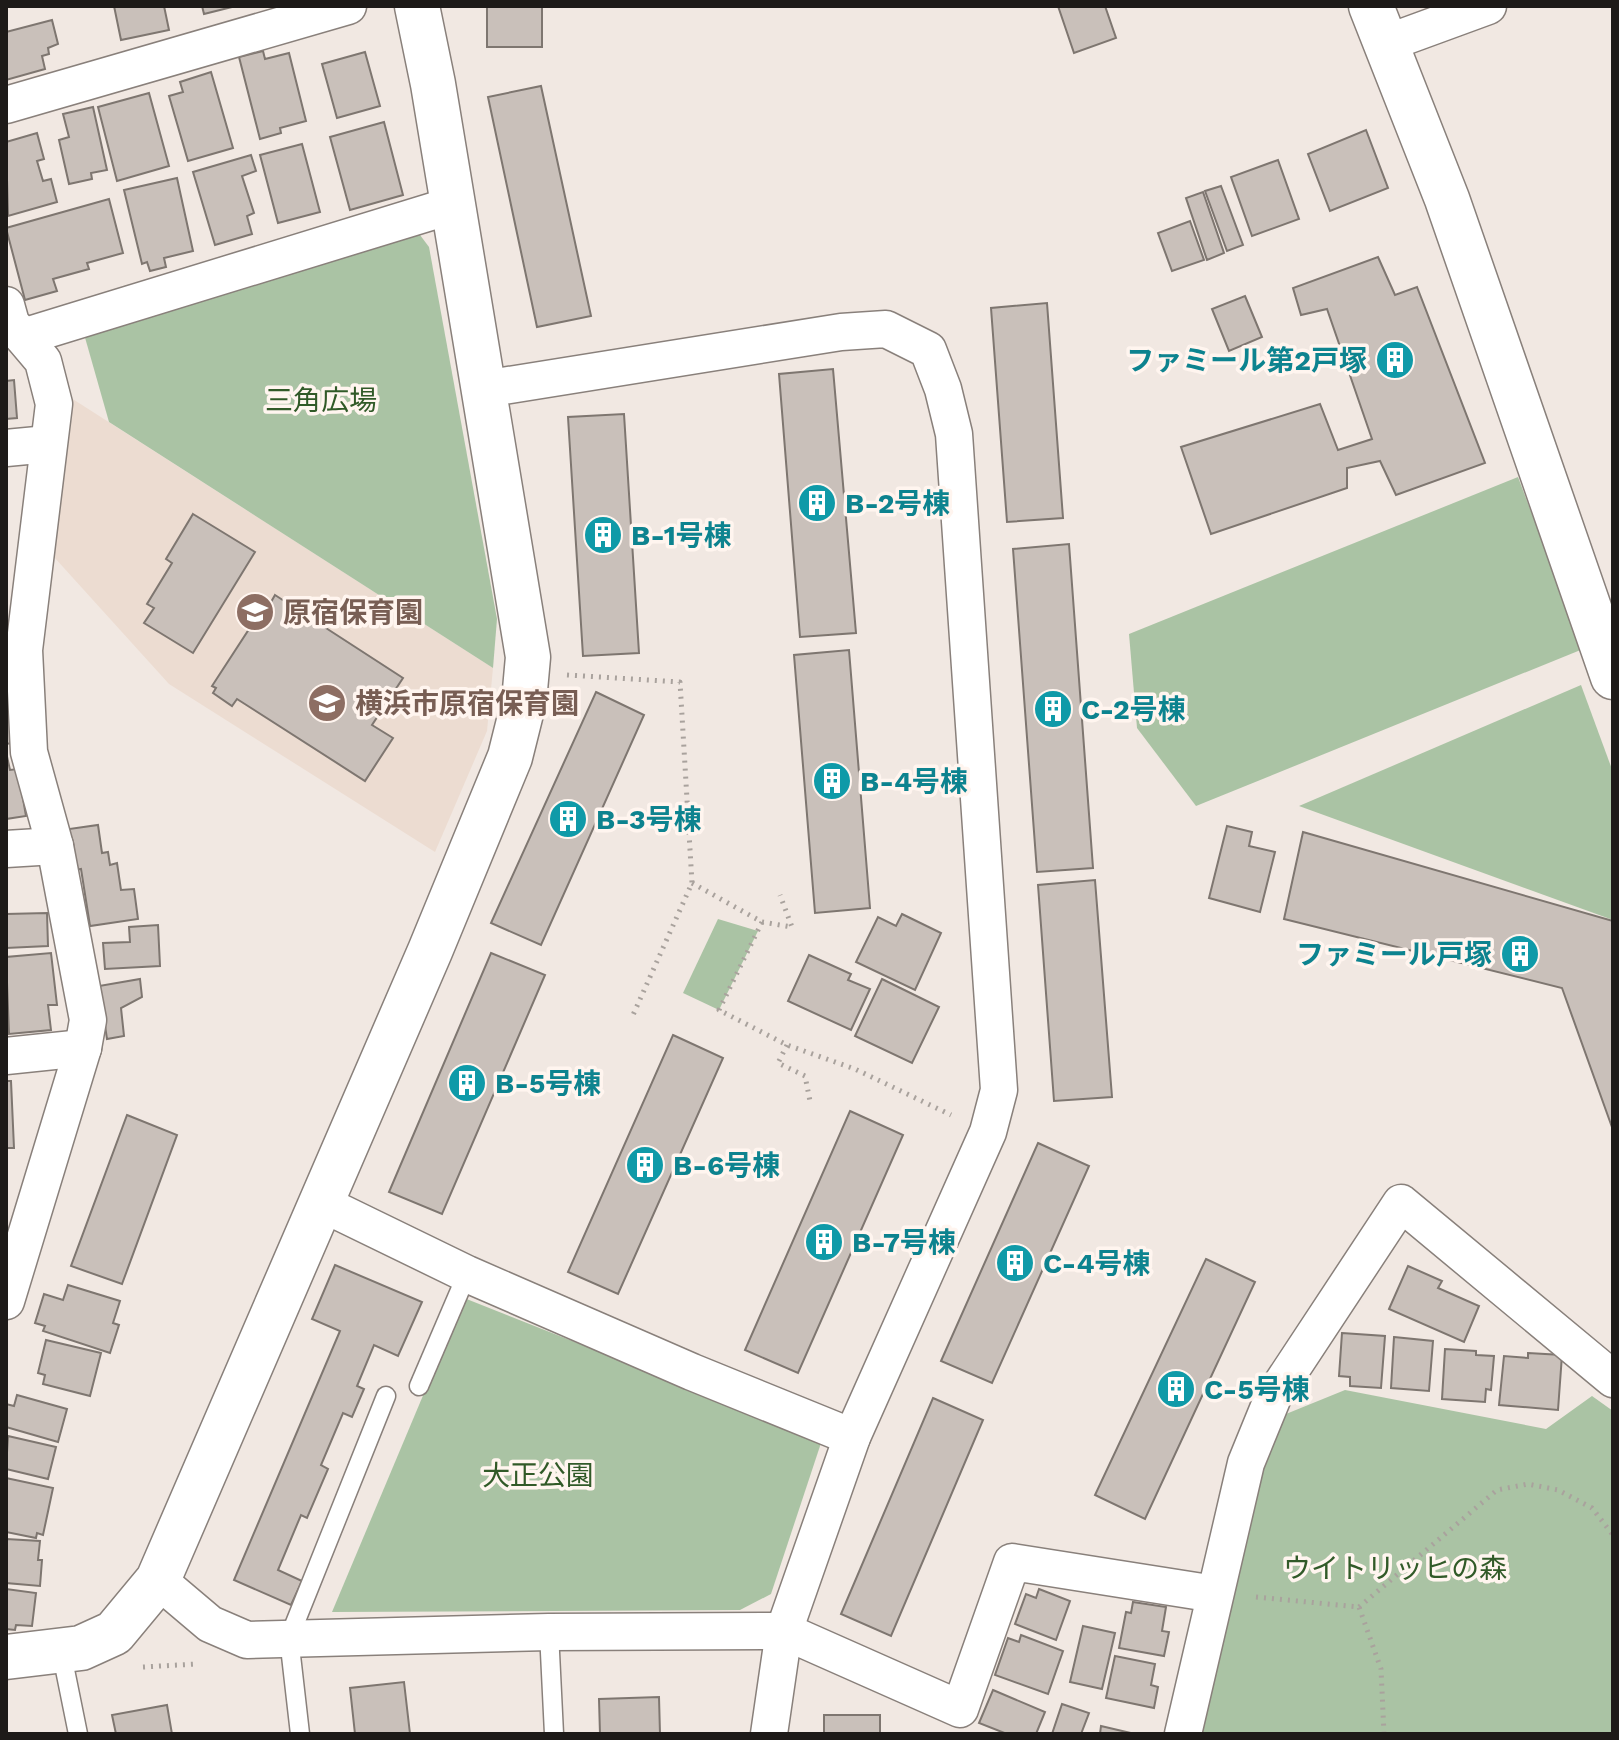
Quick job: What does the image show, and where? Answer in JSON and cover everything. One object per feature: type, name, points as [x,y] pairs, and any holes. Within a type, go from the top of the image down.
[{"type":"street","points":[[6,105],[348,6]]},
{"type":"street","points":[[6,1657],[81,1648],[114,1633],[158,1580],[430,951],[510,757],[524,701],[528,657],[417,6]]},
{"type":"street","points":[[1488,6],[1379,24],[1447,199],[1613,677]]},
{"type":"street","points":[[23,337],[453,205]]},
{"type":"street","points":[[6,305],[11,323],[43,361],[54,404],[15,651],[29,752],[55,846],[88,1020],[83,1048],[6,1301]]},
{"type":"street","points":[[484,389],[841,332],[886,329],[928,350],[943,389],[954,434],[999,1090],[988,1132],[852,1437],[784,1631],[769,1734]]},
{"type":"street","points":[[6,448],[48,444]]},
{"type":"street","points":[[6,849],[55,846]]},
{"type":"street","points":[[6,1056],[83,1048]]},
{"type":"street","points":[[319,1202],[467,1274],[692,1372],[852,1437]]},
{"type":"street","points":[[1183,1734],[1246,1463],[1273,1397],[1401,1203],[1613,1379]]},
{"type":"street","points":[[158,1580],[210,1624],[247,1640],[549,1632],[784,1631],[960,1709],[1012,1562],[1215,1594]]},
{"type":"lane","points":[[419,1386],[467,1274]]},
{"type":"lane","points":[[300,1734],[289,1638],[386,1396]]},
{"type":"lane","points":[[549,1632],[554,1734]]},
{"type":"lane","points":[[61,1650],[78,1734]]},
{"type":"path","points":[[526,673],[680,682],[692,883],[633,1015]]},
{"type":"path","points":[[692,883],[762,922],[792,927],[780,895]]},
{"type":"path","points":[[762,922],[719,1010],[787,1045],[855,1069],[988,1132]]},
{"type":"path","points":[[787,1045],[778,1063],[805,1076],[810,1101]]},
{"type":"path","points":[[1215,1594],[1359,1607],[1497,1490],[1528,1484],[1558,1490],[1592,1508],[1613,1535]]},
{"type":"path","points":[[1359,1607],[1381,1669],[1384,1734]]},
{"type":"path","points":[[140,1667],[202,1664]]},
{"type":"shaded area","name":"原宿保育園","points":[[68,396],[493,668],[487,731],[435,852],[169,684],[54,557]]},
{"type":"green space","name":"三角広場","points":[[402,234],[420,235],[429,247],[497,619],[493,668],[109,422],[84,334]]},
{"type":"green space","points":[[1518,477],[1583,649],[1196,806],[1137,728],[1129,634]]},
{"type":"green space","points":[[1581,685],[1613,772],[1613,920],[1299,806]]},
{"type":"green space","points":[[718,919],[758,931],[719,1010],[683,993]]},
{"type":"green space","name":"大正公園","points":[[464,1298],[822,1440],[771,1594],[740,1610],[332,1612]]},
{"type":"green space","name":"ウイトリッヒの森","points":[[1345,1390],[1546,1429],[1592,1396],[1613,1411],[1613,1734],[1183,1734],[1251,1467],[1286,1414]]},
{"type":"building","points":[[114,6],[164,6],[169,30],[121,40]]},
{"type":"building","points":[[202,6],[236,6],[204,14]]},
{"type":"building","points":[[487,6],[542,6],[542,47],[487,47]]},
{"type":"building","points":[[1058,6],[1105,6],[1116,38],[1074,53]]},
{"type":"building","points":[[52,20],[58,44],[48,48],[49,54],[42,56],[45,69],[6,80],[6,32]]},
{"type":"building","points":[[263,51],[265,59],[289,53],[306,121],[280,128],[281,133],[260,139],[239,57]]},
{"type":"building","points":[[365,52],[380,106],[337,118],[322,64]]},
{"type":"building","points":[[211,72],[233,148],[188,161],[169,96],[183,92],[180,82]]},
{"type":"building","points":[[541,86],[591,316],[537,327],[488,97]]},
{"type":"building","points":[[149,93],[169,166],[117,181],[98,107]]},
{"type":"building","points":[[93,107],[107,170],[91,173],[92,179],[69,184],[59,140],[69,137],[63,114]]},
{"type":"building","points":[[384,122],[403,195],[350,210],[330,137]]},
{"type":"building","points":[[1366,130],[1388,188],[1330,211],[1308,154]]},
{"type":"building","points":[[37,133],[44,159],[37,161],[43,181],[51,179],[57,202],[8,216],[6,142]]},
{"type":"building","points":[[302,144],[320,212],[278,223],[260,155]]},
{"type":"building","points":[[251,155],[256,171],[242,176],[254,213],[247,216],[252,234],[215,245],[193,172]]},
{"type":"building","points":[[1278,160],[1299,219],[1252,236],[1231,177]]},
{"type":"building","points":[[177,178],[193,251],[164,258],[166,267],[150,271],[147,262],[142,264],[124,190]]},
{"type":"building","points":[[1221,186],[1243,245],[1227,251],[1205,191]]},
{"type":"building","points":[[1203,192],[1224,253],[1207,260],[1186,198]]},
{"type":"building","points":[[109,199],[123,253],[87,263],[89,269],[53,279],[57,291],[25,300],[6,228]]},
{"type":"building","points":[[1190,221],[1204,260],[1172,271],[1158,233]]},
{"type":"building","name":"ファミール第2戸塚","points":[[1378,257],[1395,295],[1417,287],[1485,463],[1396,495],[1380,461],[1347,468],[1347,488],[1211,534],[1181,447],[1320,404],[1338,450],[1372,439],[1327,309],[1301,315],[1293,288]]},
{"type":"building","points":[[1245,296],[1262,337],[1229,351],[1212,309]]},
{"type":"building","points":[[1047,303],[1063,518],[1007,522],[991,308]]},
{"type":"building","name":"B-2号棟","points":[[833,369],[856,633],[800,637],[779,374]]},
{"type":"building","points":[[14,380],[17,418],[6,419],[6,381]]},
{"type":"building","name":"B-1号棟","points":[[624,414],[639,653],[583,656],[568,417]]},
{"type":"building","points":[[193,514],[255,552],[193,653],[144,623],[154,608],[147,604],[172,563],[166,559]]},
{"type":"building","name":"C-2号棟","points":[[1069,544],[1093,868],[1037,872],[1013,549]]},
{"type":"building","points":[[275,595],[403,678],[372,725],[393,738],[365,781],[237,699],[232,706],[213,693],[216,688],[212,686],[268,600],[271,602]]},
{"type":"building","name":"B-4号棟","points":[[849,650],[870,908],[815,913],[794,655]]},
{"type":"building","name":"B-3号棟","points":[[596,692],[644,715],[541,945],[491,923]]},
{"type":"building","points":[[6,693],[9,693],[12,743],[6,744]]},
{"type":"building","points":[[6,752],[10,770],[18,769],[26,816],[6,819]]},
{"type":"building","points":[[98,825],[102,853],[108,852],[110,865],[117,863],[121,890],[134,889],[138,919],[90,926],[81,869],[75,870],[69,829]]},
{"type":"building","points":[[1227,826],[1252,832],[1249,846],[1275,852],[1260,912],[1209,898]]},
{"type":"building","name":"ファミール戸塚","points":[[1303,832],[1613,921],[1613,1130],[1562,988],[1284,919]]},
{"type":"building","points":[[1095,880],[1112,1097],[1054,1101],[1038,885]]},
{"type":"building","points":[[47,913],[48,946],[6,948],[6,914]]},
{"type":"building","points":[[902,914],[941,933],[915,990],[856,962],[878,917],[896,926]]},
{"type":"building","points":[[158,925],[160,966],[105,969],[103,943],[130,942],[129,927]]},
{"type":"building","points":[[51,953],[57,1005],[48,1005],[51,1030],[9,1034],[6,957]]},
{"type":"building","name":"B-5号棟","points":[[491,953],[545,975],[442,1214],[389,1192]]},
{"type":"building","points":[[809,955],[851,974],[848,980],[870,989],[851,1030],[788,1001]]},
{"type":"building","points":[[140,979],[142,997],[121,1008],[124,1036],[107,1039],[99,986]]},
{"type":"building","points":[[882,979],[939,1007],[912,1063],[855,1036]]},
{"type":"building","name":"B-6号棟","points":[[673,1035],[723,1058],[618,1294],[568,1272]]},
{"type":"building","points":[[6,1081],[11,1081],[14,1148],[6,1148]]},
{"type":"building","name":"B-7号棟","points":[[850,1111],[903,1135],[798,1373],[745,1350]]},
{"type":"building","points":[[127,1115],[177,1135],[122,1284],[71,1266]]},
{"type":"building","name":"C-4号棟","points":[[1038,1143],[1089,1166],[992,1383],[941,1361]]},
{"type":"building","name":"C-5号棟","points":[[1206,1259],[1255,1282],[1145,1519],[1095,1495]]},
{"type":"building","points":[[335,1265],[422,1302],[398,1356],[374,1345],[357,1386],[364,1389],[352,1417],[343,1413],[321,1465],[328,1469],[307,1518],[301,1515],[278,1570],[302,1581],[291,1605],[234,1580],[340,1331],[312,1319]]},
{"type":"building","points":[[1408,1266],[1442,1281],[1438,1288],[1479,1306],[1464,1342],[1389,1309]]},
{"type":"building","points":[[68,1285],[120,1301],[113,1323],[119,1325],[110,1353],[43,1331],[45,1326],[35,1323],[44,1294],[63,1300]]},
{"type":"building","points":[[1342,1333],[1385,1336],[1381,1388],[1350,1386],[1350,1377],[1339,1376]]},
{"type":"building","points":[[1394,1337],[1433,1341],[1429,1391],[1391,1388]]},
{"type":"building","points":[[46,1340],[101,1353],[90,1396],[43,1384],[45,1375],[38,1373]]},
{"type":"building","points":[[1445,1349],[1476,1351],[1476,1355],[1494,1356],[1491,1390],[1486,1389],[1485,1402],[1442,1399]]},
{"type":"building","points":[[1528,1353],[1562,1355],[1558,1410],[1499,1405],[1504,1356],[1528,1358]]},
{"type":"building","points":[[17,1395],[67,1409],[58,1442],[6,1427],[6,1404],[14,1406]]},
{"type":"building","points":[[933,1398],[983,1420],[891,1636],[841,1614]]},
{"type":"building","points":[[8,1436],[56,1447],[48,1479],[6,1469]]},
{"type":"building","points":[[6,1478],[53,1488],[43,1535],[37,1533],[36,1538],[6,1532]]},
{"type":"building","points":[[6,1539],[40,1541],[40,1586],[6,1583]]},
{"type":"building","points":[[6,1589],[36,1593],[32,1626],[16,1625],[15,1630],[6,1629]]},
{"type":"building","points":[[1039,1589],[1070,1601],[1056,1640],[1015,1624],[1026,1594],[1036,1598]]},
{"type":"building","points":[[1133,1602],[1166,1607],[1162,1631],[1169,1632],[1164,1656],[1119,1648],[1126,1612],[1131,1613]]},
{"type":"building","points":[[1083,1626],[1115,1633],[1102,1689],[1070,1682]]},
{"type":"building","points":[[1021,1635],[1063,1651],[1048,1694],[995,1675],[1008,1638],[1019,1642]]},
{"type":"building","points":[[1115,1656],[1155,1664],[1151,1685],[1158,1687],[1154,1708],[1106,1698]]},
{"type":"building","points":[[404,1682],[410,1734],[355,1734],[350,1688]]},
{"type":"building","points":[[993,1690],[1045,1712],[1036,1734],[1007,1734],[979,1723]]},
{"type":"building","points":[[659,1697],[660,1734],[600,1734],[599,1699]]},
{"type":"building","points":[[1062,1704],[1089,1713],[1081,1734],[1052,1734]]},
{"type":"building","points":[[167,1705],[172,1734],[116,1734],[112,1715]]},
{"type":"building","points":[[824,1715],[880,1715],[880,1734],[824,1734]]},
{"type":"building","points":[[1101,1726],[1135,1734],[1100,1734]]},
{"type":"place","name":"ファミール第2戸塚","points":[[1395,360]]},
{"type":"place","name":"B-2号棟","points":[[817,503]]},
{"type":"place","name":"B-1号棟","points":[[603,535]]},
{"type":"place","name":"原宿保育園","points":[[255,612]]},
{"type":"place","name":"横浜市原宿保育園","points":[[327,703]]},
{"type":"place","name":"C-2号棟","points":[[1053,709]]},
{"type":"place","name":"B-4号棟","points":[[832,781]]},
{"type":"place","name":"B-3号棟","points":[[568,819]]},
{"type":"place","name":"ファミール戸塚","points":[[1520,954]]},
{"type":"place","name":"B-5号棟","points":[[467,1083]]},
{"type":"place","name":"B-6号棟","points":[[645,1165]]},
{"type":"place","name":"B-7号棟","points":[[824,1242]]},
{"type":"place","name":"C-4号棟","points":[[1015,1263]]},
{"type":"place","name":"C-5号棟","points":[[1176,1389]]}]
